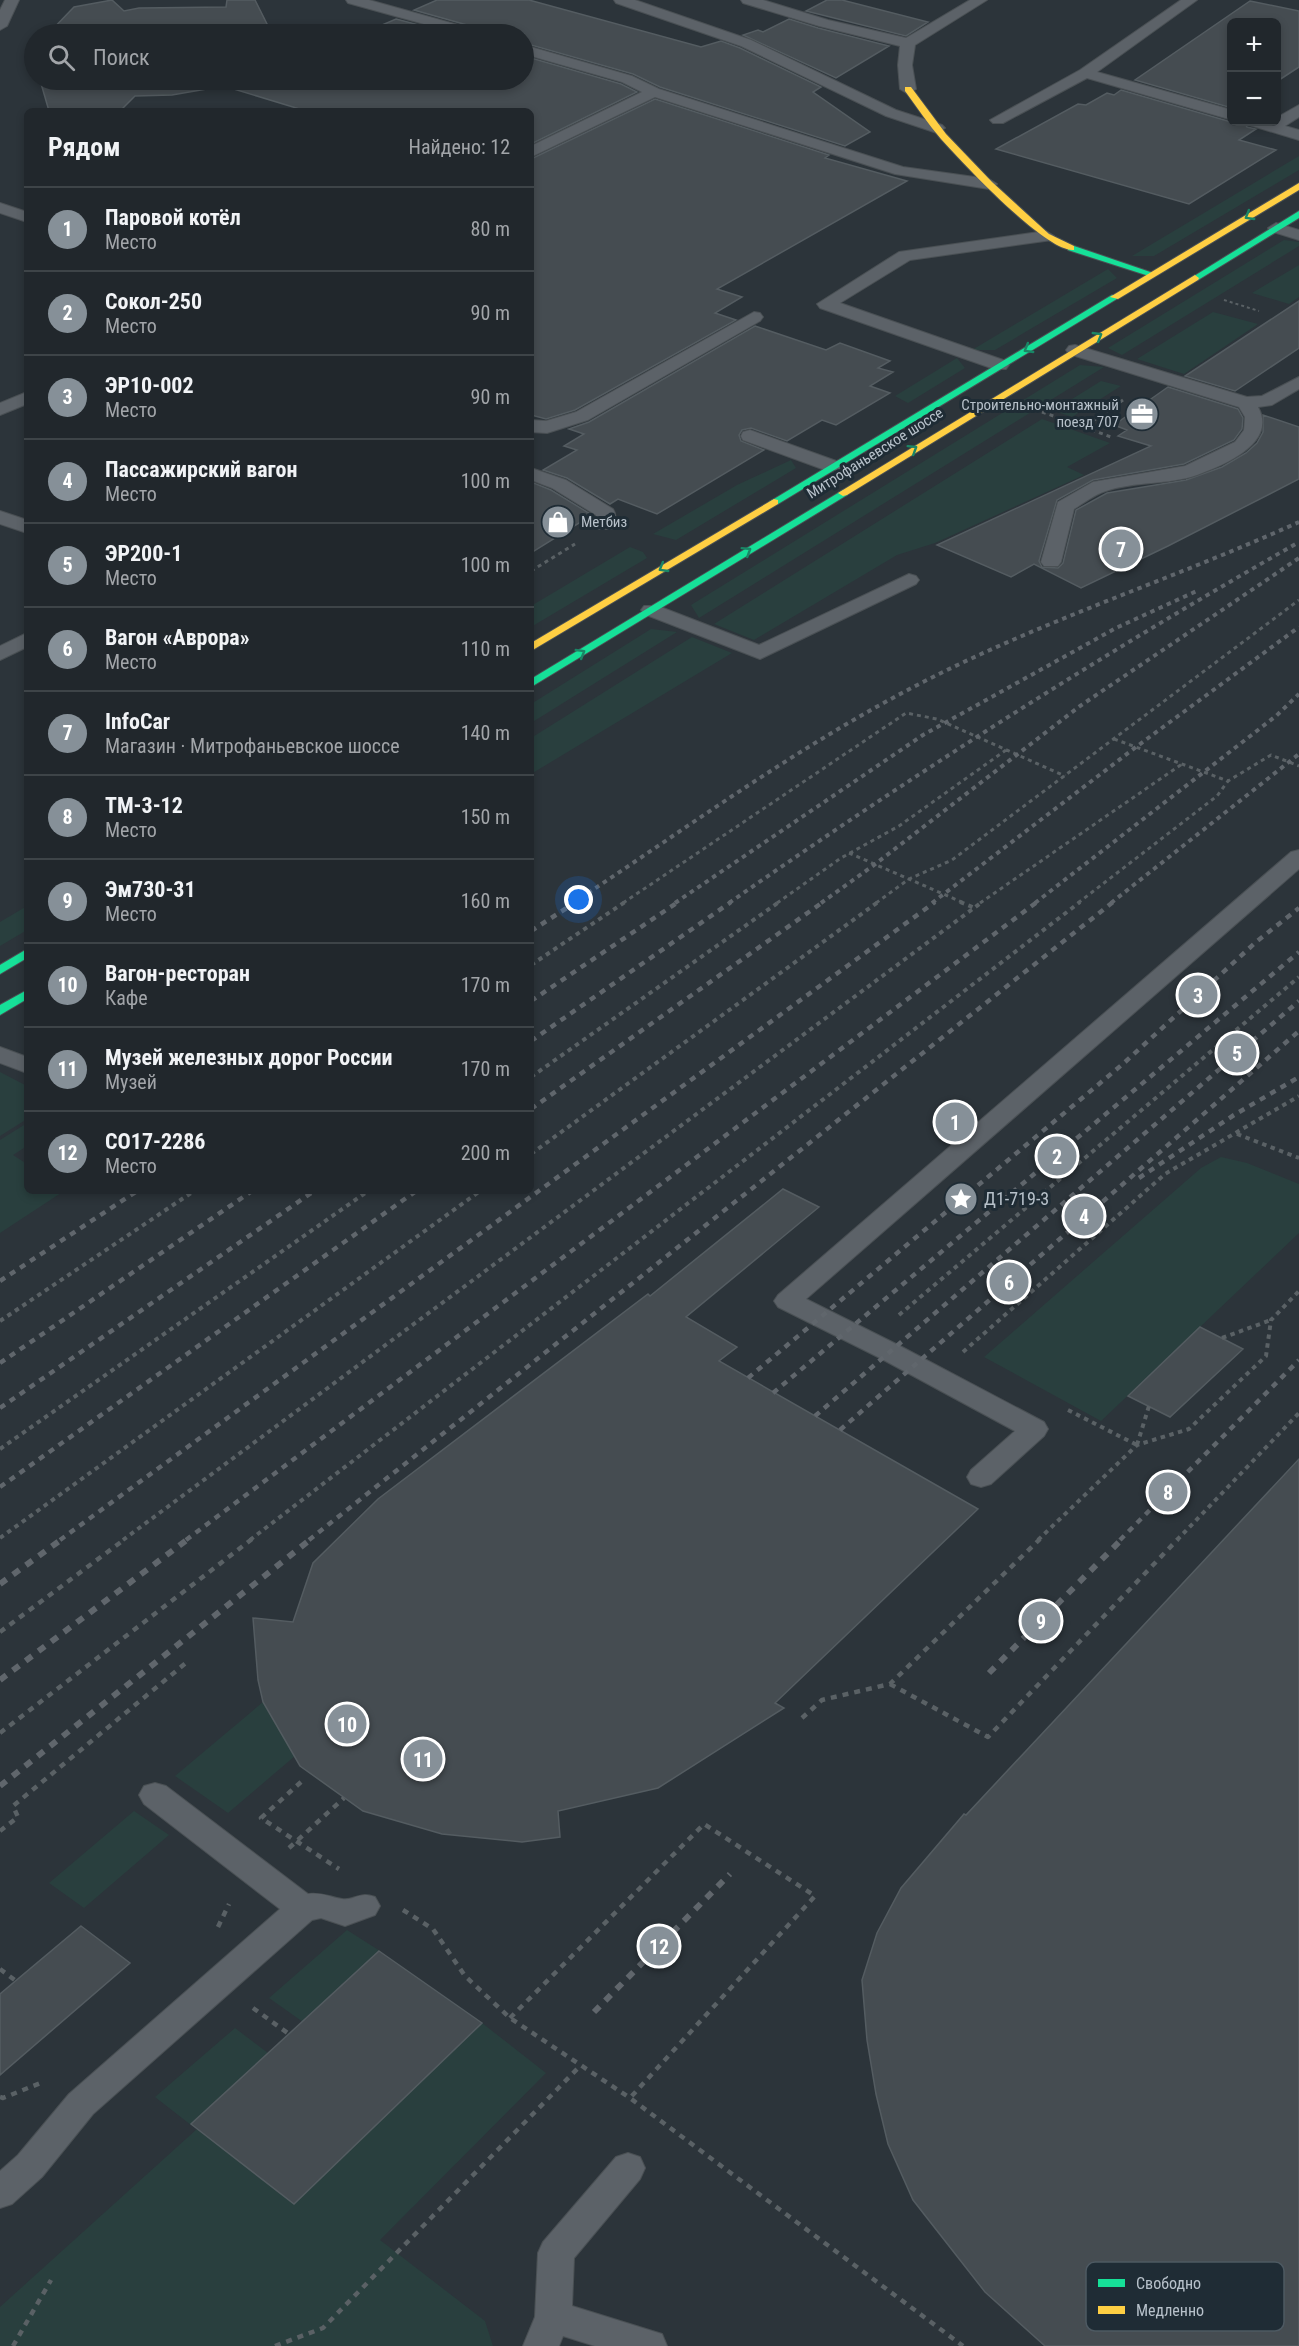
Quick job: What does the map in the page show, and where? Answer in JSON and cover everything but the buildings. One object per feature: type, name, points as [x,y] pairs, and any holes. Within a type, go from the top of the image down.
[{"type":"main road","points":[[908,89],[937,128],[989,184],[1046,236],[1076,250],[1152,274]]},
{"type":"main road","name":"Митрофаньевское шоссе","points":[[534,646],[1299,186]]},
{"type":"main road","name":"Митрофаньевское шоссе","points":[[534,682],[1299,214]]},
{"type":"main road","points":[[0,969],[24,955]]},
{"type":"main road","points":[[0,1011],[24,996]]},
{"type":"lane","points":[[0,26],[12,0]]},
{"type":"lane","points":[[353,0],[439,24]]},
{"type":"lane","points":[[621,0],[746,43],[891,113],[937,128]]},
{"type":"lane","points":[[748,0],[824,23],[908,43],[980,0]]},
{"type":"lane","points":[[998,120],[1085,73],[1190,0]]},
{"type":"lane","points":[[908,43],[905,65],[908,89]]},
{"type":"lane","points":[[534,52],[627,79],[654,92],[901,171],[989,184]]},
{"type":"lane","points":[[1085,73],[1227,114]]},
{"type":"lane","points":[[534,151],[654,92]]},
{"type":"lane","points":[[1273,127],[1299,110]]},
{"type":"lane","points":[[1269,126],[1299,135]]},
{"type":"lane","points":[[0,208],[14,196]]},
{"type":"lane","points":[[0,208],[24,216]]},
{"type":"lane","points":[[1276,228],[1299,235]]},
{"type":"lane","points":[[1000,365],[826,304],[905,256],[1046,236]]},
{"type":"lane","points":[[534,426],[547,427],[582,417],[754,317]]},
{"type":"lane","points":[[1076,350],[1246,403],[1266,402],[1299,382]]},
{"type":"lane","points":[[0,410],[24,398]]},
{"type":"lane","points":[[1051,561],[1065,506],[1100,486],[1190,471],[1242,446],[1253,430],[1254,423],[1254,417],[1246,403]]},
{"type":"lane","points":[[750,436],[832,466]]},
{"type":"lane","points":[[534,475],[559,484],[606,513],[605,525]]},
{"type":"lane","points":[[0,517],[24,526]]},
{"type":"lane","points":[[651,610],[760,653],[909,580]]},
{"type":"lane","points":[[0,654],[24,641]]},
{"type":"lane","points":[[981,1477],[1034,1429],[890,1352],[787,1301],[1299,857]]},
{"type":"lane","points":[[0,1054],[24,1065]]},
{"type":"lane","points":[[155,1795],[303,1908]]},
{"type":"lane","points":[[0,2193],[30,2166],[81,2104],[303,1908],[321,1905],[345,1913],[370,1899]]},
{"type":"lane","points":[[628,2168],[556,2253],[547,2332],[649,2346]]},
{"type":"path","points":[[1223,299],[1258,310]]},
{"type":"path","points":[[1084,427],[1158,376]]},
{"type":"path","points":[[1040,412],[1111,437]]},
{"type":"path","points":[[534,1152],[909,879],[952,860],[1299,600]]},
{"type":"path","points":[[534,963],[906,713],[937,719],[1066,776]]},
{"type":"path","points":[[1113,739],[1228,781]]},
{"type":"path","points":[[534,1075],[848,853],[899,826],[1006,750]]},
{"type":"path","points":[[0,1733],[1216,796],[1228,781],[1271,755],[1299,766]]},
{"type":"path","points":[[0,1632],[1008,882],[1182,764]]},
{"type":"path","points":[[848,853],[975,908]]},
{"type":"path","points":[[895,1318],[1299,977]]},
{"type":"path","points":[[971,1359],[961,1354],[1165,1173],[1237,1134],[1299,1096]]},
{"type":"path","points":[[1237,1134],[1299,1158]]},
{"type":"path","points":[[0,1321],[190,1194]]},
{"type":"path","points":[[0,1449],[364,1194]]},
{"type":"path","points":[[0,1538],[476,1194]]},
{"type":"path","points":[[1222,1338],[1271,1320],[1299,1291]]},
{"type":"path","points":[[802,1719],[822,1700],[890,1684],[1137,1446],[1189,1429],[1266,1356],[1271,1320]]},
{"type":"path","points":[[1137,1446],[1149,1406]]},
{"type":"path","points":[[1064,1408],[1137,1446]]},
{"type":"path","points":[[890,1684],[987,1737],[1299,1413]]},
{"type":"path","points":[[0,1831],[18,1817],[13,1806],[187,1662]]},
{"type":"path","points":[[301,1782],[261,1818],[370,1899],[433,1929],[465,1976],[510,2018],[630,2098],[963,2346]]},
{"type":"path","points":[[285,1852],[344,1798]]},
{"type":"path","points":[[510,2018],[704,1824],[815,1896],[630,2098]]},
{"type":"path","points":[[0,1969],[16,1981]]},
{"type":"path","points":[[275,2346],[323,2328],[581,2065]]},
{"type":"path","points":[[14,2346],[51,2280]]},
{"type":"green space","points":[[1299,156],[1299,170],[1154,256],[1132,256]]},
{"type":"green space","points":[[1284,240],[1299,242],[1299,246],[1122,355],[1108,348]]},
{"type":"green space","points":[[1299,265],[1299,297],[1289,304],[1252,293]]},
{"type":"green space","points":[[1108,269],[1117,278],[995,350],[972,350]]},
{"type":"green space","points":[[1213,312],[1258,324],[1184,374],[1137,359]]},
{"type":"green space","points":[[957,358],[965,368],[908,403],[895,396]]},
{"type":"green space","points":[[1080,365],[1104,367],[699,618],[691,605]]},
{"type":"green space","points":[[1101,381],[1121,386],[1072,417],[1057,412],[1056,409]]},
{"type":"green space","points":[[1042,419],[1110,443],[1067,467],[1084,475],[935,543],[897,555],[754,640],[714,624]]},
{"type":"green space","points":[[791,460],[796,468],[676,540],[653,534],[737,485]]},
{"type":"green space","points":[[630,547],[643,552],[647,558],[534,625],[534,604]]},
{"type":"green space","points":[[651,629],[677,632],[534,721],[534,702]]},
{"type":"green space","points":[[692,637],[732,653],[534,772],[534,736]]},
{"type":"green space","points":[[24,908],[24,932],[0,946],[0,922]]},
{"type":"green space","points":[[0,1072],[24,1084],[24,1121],[0,1136]]},
{"type":"green space","points":[[24,1125],[24,1148],[13,1155],[24,1162],[24,1194],[59,1194],[0,1233],[0,1140]]},
{"type":"green space","points":[[1221,1157],[1247,1163],[1299,1184],[1299,1233],[1101,1421],[984,1357],[1201,1168]]},
{"type":"green space","points":[[263,1702],[295,1756],[228,1813],[175,1776]]},
{"type":"green space","points":[[134,1811],[169,1835],[84,1908],[49,1883]]},
{"type":"green space","points":[[347,1930],[380,1951],[303,2022],[269,1998]]},
{"type":"green space","points":[[482,2023],[546,2073],[380,2240],[485,2321],[493,2346],[0,2346],[0,2307],[197,2129],[290,2200]]},
{"type":"green space","points":[[235,2028],[268,2053],[191,2125],[155,2097]]},
{"type":"railway","points":[[573,903],[793,757],[838,729],[931,678],[1022,636],[1299,522]]},
{"type":"railway","points":[[729,903],[868,808],[1081,671],[1299,542]]},
{"type":"railway","points":[[821,903],[874,865],[1080,706],[1299,558]]},
{"type":"railway","points":[[675,903],[923,735],[1116,628],[1199,590]]},
{"type":"railway","points":[[932,903],[1136,747],[1299,627]]},
{"type":"railway","points":[[1035,903],[1276,716],[1299,694]]},
{"type":"railway","points":[[1111,903],[1299,754]]},
{"type":"railway","points":[[534,929],[576,902]]},
{"type":"railway","points":[[534,999],[678,902]]},
{"type":"railway","points":[[534,1039],[731,902]]},
{"type":"railway","points":[[534,1107],[823,902]]},
{"type":"railway","points":[[60,1540],[935,902]]},
{"type":"railway","points":[[186,1540],[1037,902]]},
{"type":"railway","points":[[309,1540],[1113,902]]},
{"type":"railway","points":[[748,1378],[1124,1063],[1256,942],[1299,908]]},
{"type":"railway","points":[[773,1393],[1299,952]]},
{"type":"railway","points":[[815,1416],[1299,1001]]},
{"type":"railway","points":[[840,1430],[1299,1031]]},
{"type":"railway","points":[[1139,1178],[1234,1115],[1299,1077]]},
{"type":"railway","points":[[0,1281],[132,1194]]},
{"type":"railway","points":[[0,1363],[248,1194]]},
{"type":"railway","points":[[0,1408],[310,1194]]},
{"type":"railway","points":[[0,1487],[412,1194]]},
{"type":"railway","points":[[1120,1540],[1299,1360]]},
{"type":"railway","points":[[0,1584],[62,1539]]},
{"type":"railway","points":[[0,1680],[188,1539]]},
{"type":"railway","points":[[0,1786],[311,1539]]},
{"type":"railway","points":[[989,1673],[1122,1539]]},
{"type":"railway","points":[[594,2012],[730,1874]]},
{"type":"traffic: fast","points":[[1195,278],[1299,214]]},
{"type":"traffic: fast","points":[[1071,248],[1152,274]]},
{"type":"traffic: fast","points":[[774,502],[1115,297]]},
{"type":"traffic: fast","points":[[534,682],[843,493]]},
{"type":"traffic: fast","points":[[0,970],[24,955]]},
{"type":"traffic: fast","points":[[0,1011],[24,996]]},
{"type":"traffic: slow","points":[[908,89],[943,136],[989,184],[1046,236],[1071,248]]},
{"type":"traffic: slow","points":[[1115,297],[1299,186]]},
{"type":"traffic: slow","points":[[843,493],[1195,278]]},
{"type":"traffic: slow","points":[[534,646],[774,502]]},
{"type":"place","name":"Строительно-монтажный поезд 707","points":[[1142,414]]},
{"type":"place","name":"Метбиз","points":[[558,522]]},
{"type":"place","name":"InfoCar","points":[[1121,549]]},
{"type":"place","name":"ЭР10-002","points":[[1198,995]]},
{"type":"place","name":"ЭР200-1","points":[[1237,1053]]},
{"type":"place","name":"Паровой котёл","points":[[955,1122]]},
{"type":"place","name":"Сокол-250","points":[[1057,1156]]},
{"type":"place","name":"Д1-719-3","points":[[961,1199]]},
{"type":"place","name":"Пассажирский вагон","points":[[1084,1216]]},
{"type":"place","name":"Вагон «Аврора»","points":[[1009,1282]]},
{"type":"place","name":"ТМ-3-12","points":[[1168,1492]]},
{"type":"place","name":"Эм730-31","points":[[1041,1621]]},
{"type":"place","name":"Вагон-ресторан","points":[[347,1724]]},
{"type":"place","name":"Музей железных дорог России","points":[[423,1759]]},
{"type":"place","name":"СО17-2286","points":[[659,1946]]}]
